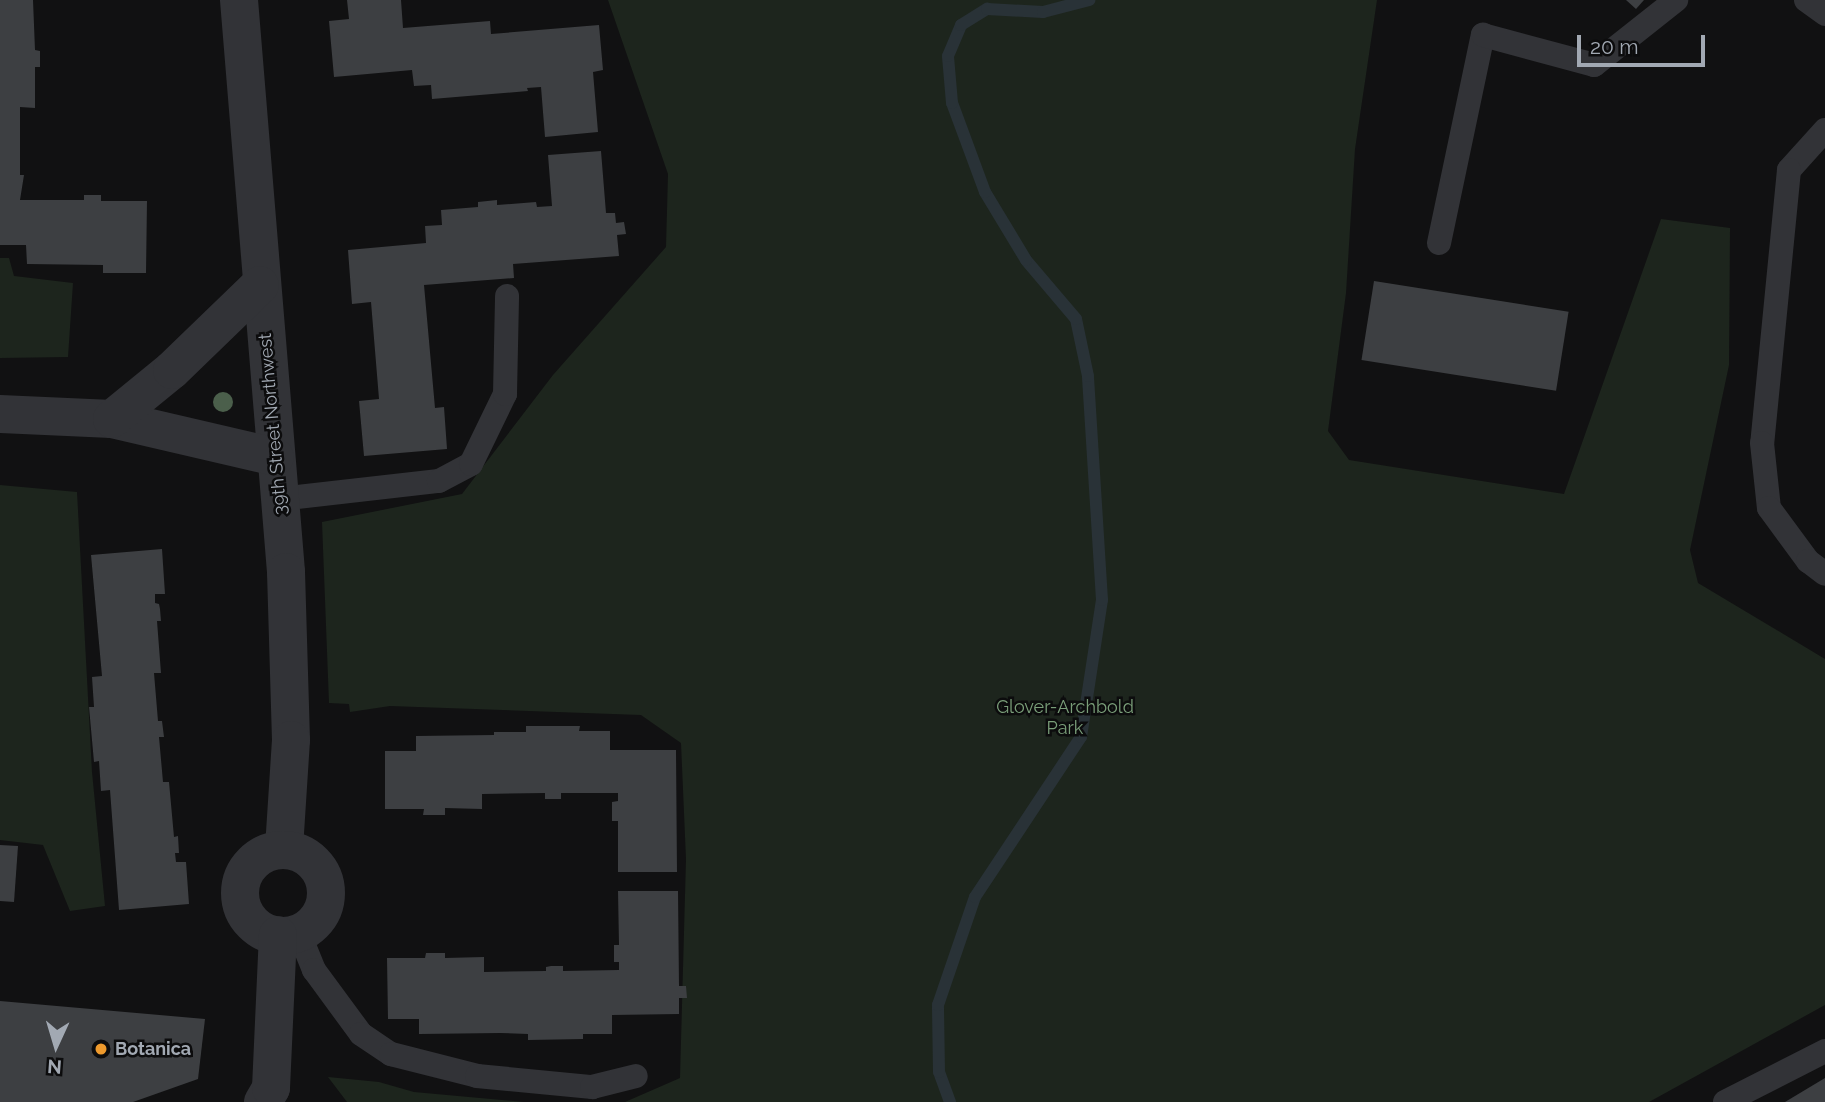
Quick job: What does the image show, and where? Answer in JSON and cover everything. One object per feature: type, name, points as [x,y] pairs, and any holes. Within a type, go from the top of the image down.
[{"type":"street","name":"39th Street Northwest","points":[[239,0],[260,285],[286,572],[291,740],[285,849]]},
{"type":"street","points":[[112,419],[172,370],[260,285]]},
{"type":"street","points":[[0,414],[112,419],[275,457]]},
{"type":"street","points":[[285,849],[299,852],[312,860],[321,871],[326,885],[321,914],[289,934],[268,933],[250,920],[243,910],[240,887],[250,865],[260,856],[285,849]]},
{"type":"street","points":[[263,1102],[271,1088],[289,934]]},
{"type":"lane","points":[[1439,243],[1483,35],[1594,65],[1675,0]]},
{"type":"lane","points":[[1806,0],[1825,14]]},
{"type":"lane","points":[[1825,130],[1788,170],[1762,443],[1769,508],[1808,561],[1825,574]]},
{"type":"lane","points":[[280,499],[439,481],[471,464],[505,394],[507,296]]},
{"type":"lane","points":[[289,934],[361,1034],[391,1054],[490,1078],[592,1087],[636,1076]]},
{"type":"lane","points":[[1725,1102],[1825,1051]]},
{"type":"green space","name":"Glover-Archbold Park","points":[[608,0],[1377,0],[1355,149],[1346,293],[1328,431],[1349,460],[1564,494],[1661,219],[1730,228],[1729,365],[1690,550],[1698,583],[1825,659],[1825,1005],[1649,1102],[625,1102],[680,1078],[686,859],[681,743],[641,715],[390,706],[350,712],[349,704],[329,703],[322,522],[462,494],[553,375],[666,247],[668,174]]},
{"type":"green space","points":[[0,258],[9,258],[14,276],[73,283],[68,357],[0,358]]},
{"type":"green space","points":[[0,485],[77,492],[92,772],[105,906],[70,911],[43,845],[0,840]]},
{"type":"green space","points":[[328,1077],[379,1082],[414,1092],[524,1102],[347,1102]]},
{"type":"building","points":[[0,0],[33,0],[35,50],[40,51],[40,67],[35,67],[35,108],[20,107],[20,175],[24,175],[20,200],[84,200],[84,195],[101,195],[101,201],[147,201],[146,273],[103,273],[103,265],[27,264],[26,245],[0,245]]},
{"type":"building","points":[[347,0],[401,0],[403,28],[490,21],[491,34],[599,25],[603,70],[593,72],[598,132],[545,137],[541,87],[527,88],[528,91],[432,99],[431,85],[414,86],[412,70],[334,77],[329,21],[349,19]]},
{"type":"building","points":[[1626,0],[1644,0],[1636,9]]},
{"type":"building","points":[[601,151],[606,213],[615,213],[616,223],[624,222],[626,234],[617,235],[619,256],[513,264],[514,278],[424,285],[435,408],[444,407],[447,449],[364,456],[359,401],[379,399],[371,302],[352,304],[348,250],[426,243],[425,226],[442,225],[441,210],[478,207],[478,202],[497,200],[497,205],[536,202],[537,207],[552,206],[548,155]]},
{"type":"building","points":[[1374,281],[1569,312],[1556,391],[1361,360]]},
{"type":"building","points":[[162,549],[165,594],[155,594],[161,621],[157,621],[161,673],[154,673],[158,721],[162,721],[164,737],[159,737],[163,782],[169,782],[174,837],[178,836],[179,853],[175,853],[176,862],[186,862],[189,904],[119,910],[110,790],[101,791],[99,761],[94,762],[89,707],[94,707],[92,677],[102,676],[91,555]]},
{"type":"building","points":[[526,726],[580,726],[579,731],[610,731],[610,750],[676,750],[677,872],[618,872],[618,821],[612,821],[612,802],[618,801],[618,793],[561,793],[561,799],[545,799],[545,793],[482,794],[482,809],[445,808],[445,815],[423,815],[424,809],[385,809],[385,751],[416,751],[416,736],[494,735],[494,732],[526,732]]},
{"type":"building","points":[[0,845],[18,846],[14,902],[0,901]]},
{"type":"building","points":[[618,891],[678,891],[679,986],[686,986],[687,998],[679,998],[679,1014],[612,1015],[612,1034],[583,1034],[583,1039],[528,1040],[528,1034],[419,1034],[419,1019],[388,1019],[387,958],[425,958],[426,953],[445,953],[445,958],[484,957],[484,972],[546,971],[546,967],[551,966],[563,966],[563,971],[619,970],[619,962],[614,962],[614,945],[619,945]]},
{"type":"building","name":"Botanica","points":[[0,1001],[205,1019],[198,1079],[133,1102],[0,1102]]},
{"type":"building","points":[[1825,1078],[1825,1102],[1785,1102]]},
{"type":"waterway","points":[[950,1102],[939,1072],[938,1005],[975,897],[1081,737],[1102,600],[1088,376],[1076,319],[1026,260],[985,192],[952,103],[948,56],[961,25],[987,9],[1043,12],[1089,0]]},
{"type":"place","name":"Botanica","points":[[101,1049]]}]
